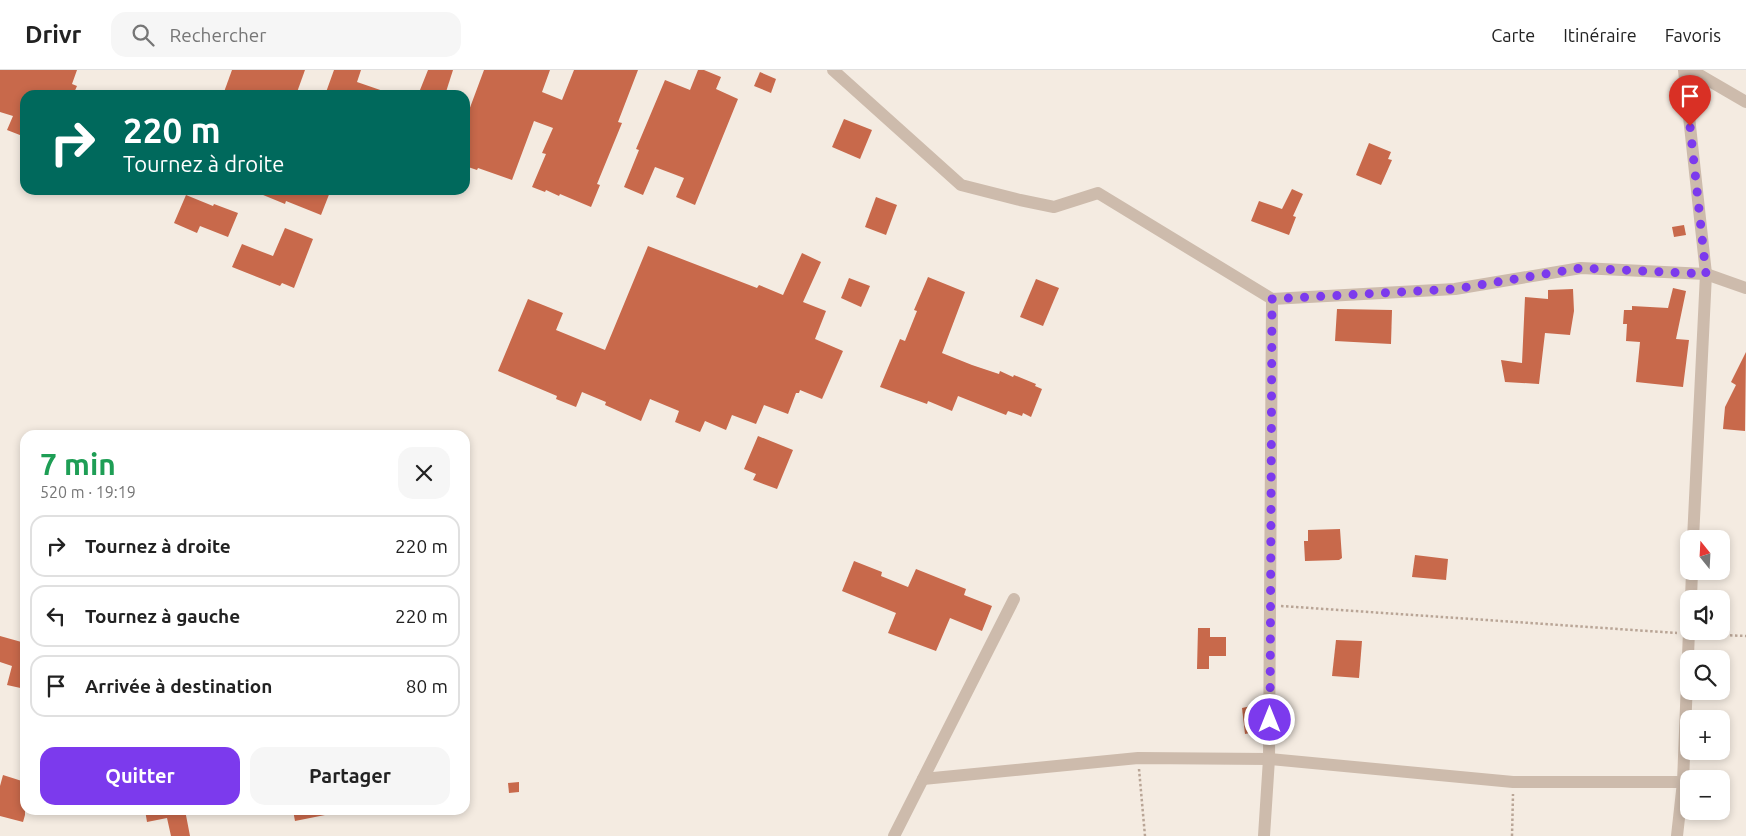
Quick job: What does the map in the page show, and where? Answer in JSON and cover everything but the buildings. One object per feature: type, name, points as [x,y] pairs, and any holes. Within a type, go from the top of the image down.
[{"type":"street","points":[[832,70],[961,184],[1054,207],[1098,193],[1272,299],[1455,289],[1581,268],[1706,274],[1746,288]]},
{"type":"street","points":[[1684,70],[1706,274],[1693,530]]},
{"type":"street","points":[[1691,70],[1746,102]]},
{"type":"street","points":[[1264,836],[1269,758],[1272,299]]},
{"type":"street","points":[[894,836],[1014,599]]},
{"type":"street","points":[[1683,770],[1689,640]]},
{"type":"street","points":[[923,779],[1138,758],[1269,758],[1513,782],[1680,782]]},
{"type":"street","points":[[1677,836],[1680,809]]},
{"type":"path","points":[[1270,606],[1680,632]]},
{"type":"path","points":[[1730,635],[1746,636]]},
{"type":"path","points":[[1138,758],[1145,836]]},
{"type":"path","points":[[1512,836],[1513,782]]},
{"type":"route","points":[[1270,720],[1272,299],[1455,289],[1581,268],[1706,274],[1690,126]]}]
